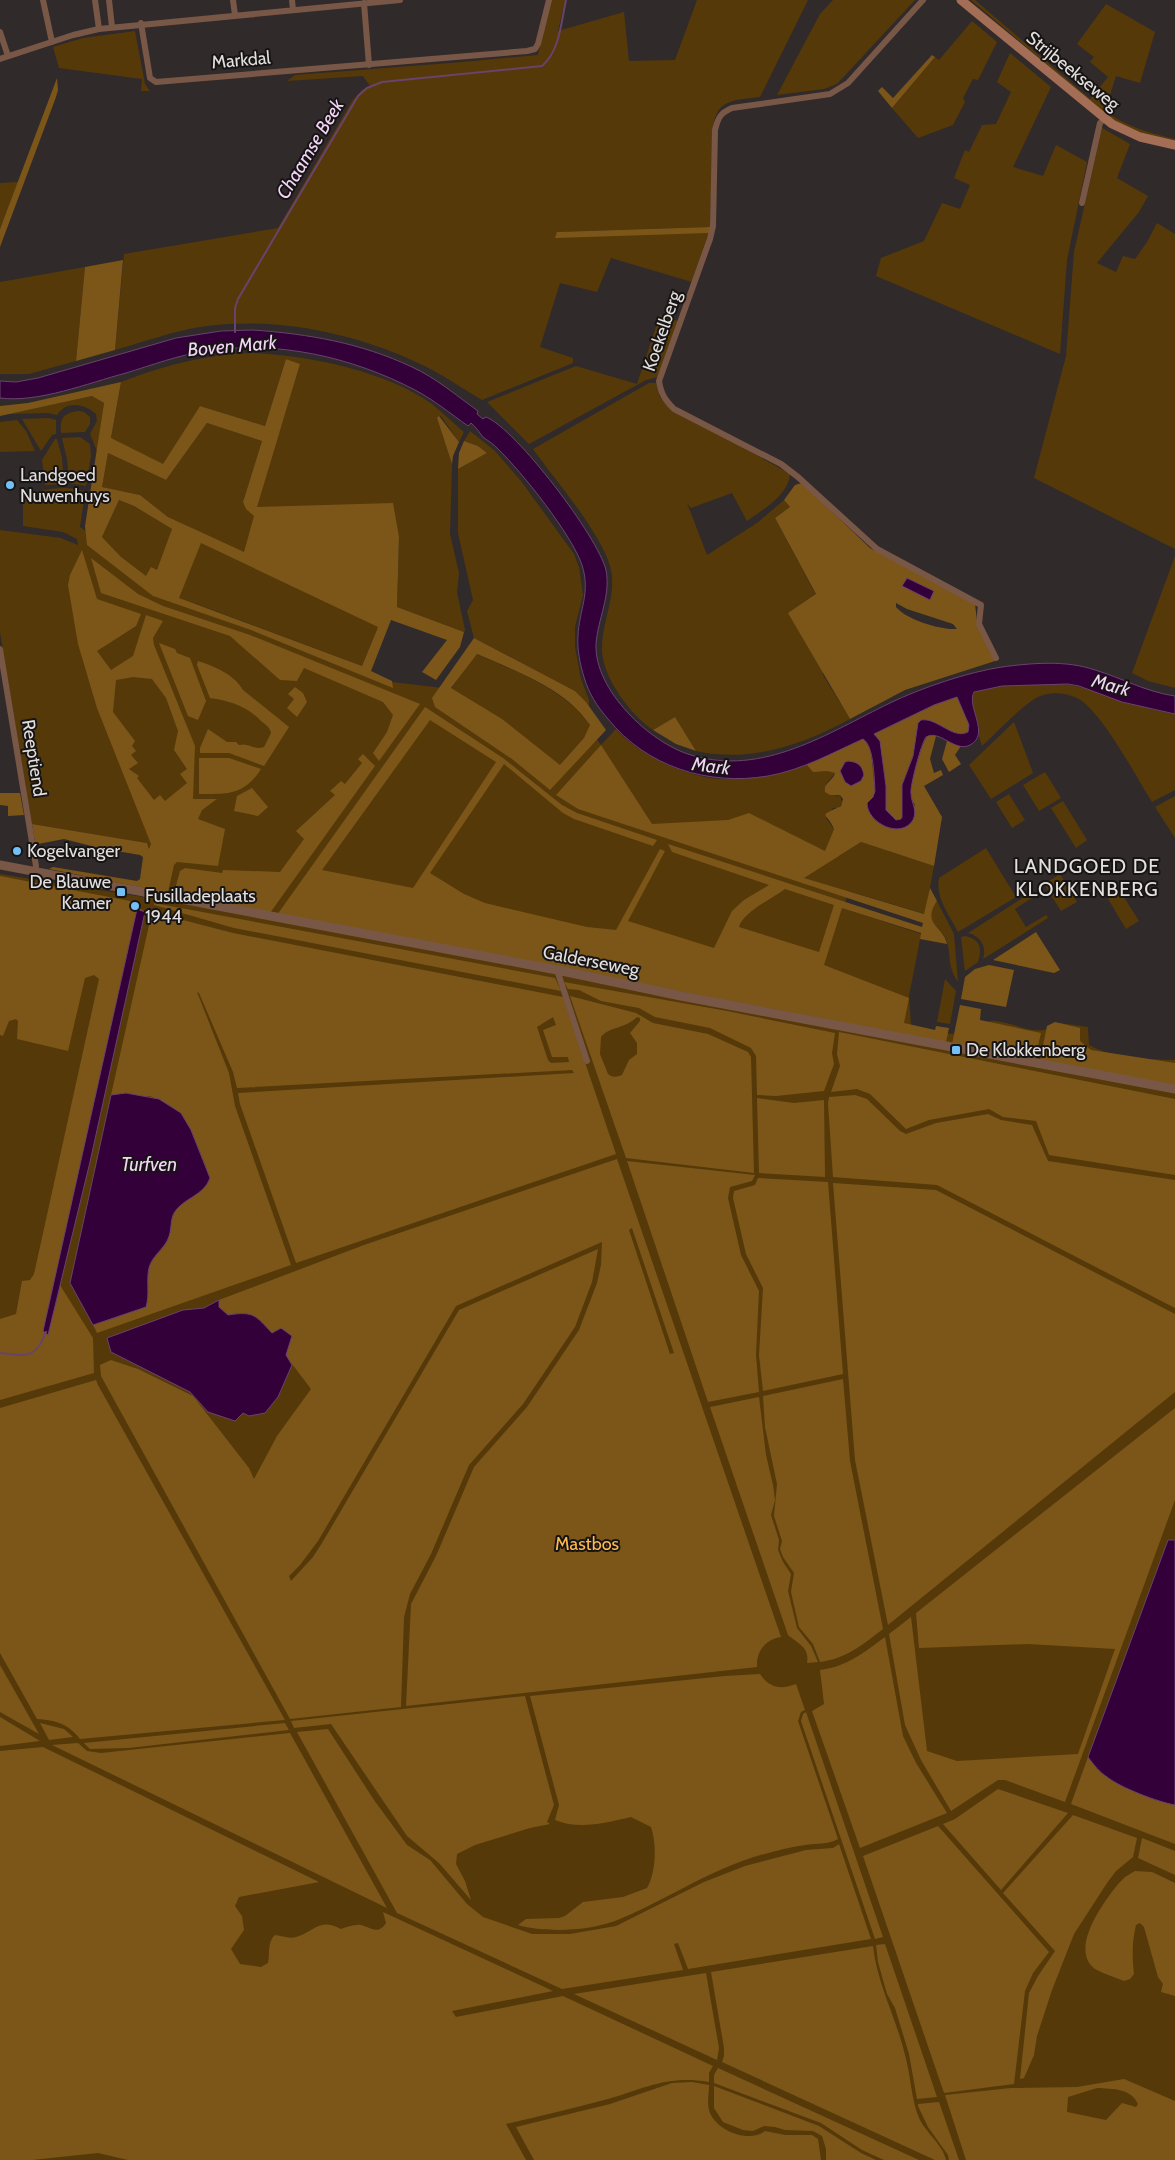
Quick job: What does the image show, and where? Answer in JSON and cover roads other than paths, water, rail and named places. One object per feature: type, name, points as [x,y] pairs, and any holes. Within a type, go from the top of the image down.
[{"type":"main road","name":"Strijbeekseweg","points":[[961,0],[1104,119],[1140,137],[1175,145]]},
{"type":"street","points":[[43,0],[52,42]]},
{"type":"street","points":[[95,0],[99,28]]},
{"type":"street","points":[[109,0],[112,27]]},
{"type":"street","points":[[233,0],[235,15]]},
{"type":"street","points":[[292,0],[293,10]]},
{"type":"street","points":[[305,0],[305,9]]},
{"type":"street","points":[[0,59],[99,28],[400,0]]},
{"type":"street","name":"Markdal","points":[[141,24],[150,78],[156,82],[369,65],[535,48],[538,44],[549,0]]},
{"type":"street","name":"Koekelberg","points":[[923,0],[848,83],[838,90],[830,94],[732,108],[723,111],[718,118],[715,130],[713,226],[659,381],[660,392],[674,409],[781,464],[796,474],[877,549],[981,605],[979,624],[996,658]]},
{"type":"street","points":[[364,3],[369,65]]},
{"type":"street","points":[[0,32],[8,56]]},
{"type":"street","points":[[1082,204],[1100,123],[1104,119]]},
{"type":"street","name":"Reeptiend","points":[[0,650],[36,866],[35,872]]},
{"type":"street","name":"Galderseweg","points":[[0,866],[557,970],[681,996],[1175,1089]]},
{"type":"street","points":[[557,970],[587,1061]]},
{"type":"water","points":[[253,330],[314,337],[354,346],[393,359],[429,376],[478,411],[477,414],[483,419],[486,417],[516,441],[535,462],[572,510],[600,554],[606,570],[606,598],[596,644],[598,661],[604,679],[614,696],[642,727],[675,749],[691,755],[718,760],[744,760],[769,756],[819,738],[902,697],[930,686],[975,673],[1025,664],[1049,663],[1084,667],[1154,691],[1175,696],[1175,714],[1122,702],[1079,686],[1068,684],[1002,686],[974,692],[972,698],[978,727],[976,740],[964,747],[937,736],[931,735],[926,737],[911,789],[915,810],[913,820],[908,826],[901,829],[893,829],[878,822],[868,810],[867,803],[873,797],[875,791],[874,770],[869,748],[863,739],[805,765],[768,776],[723,778],[701,775],[660,761],[641,750],[624,736],[604,714],[586,683],[578,646],[585,593],[584,575],[577,552],[568,537],[545,504],[496,447],[483,437],[471,423],[468,426],[415,390],[366,368],[314,354],[260,348],[233,348],[206,351],[166,360],[80,387],[47,395],[31,398],[0,398],[0,381],[16,382],[38,378],[176,338],[221,331]],"holes":[[[957,697],[969,725],[968,732],[962,734],[927,720],[921,720],[918,723],[913,756],[902,785],[902,817],[896,820],[886,810],[886,786],[880,741],[874,734],[934,705]]]},
{"type":"water","points":[[907,578],[934,591],[930,600],[902,586]]},
{"type":"water","points":[[848,761],[859,765],[864,775],[861,781],[851,786],[845,782],[840,771],[845,762]]},
{"type":"water","points":[[137,909],[145,912],[90,1162],[48,1335],[43,1331]]},
{"type":"water","name":"Turfven","points":[[126,1093],[159,1099],[181,1113],[191,1130],[210,1178],[203,1189],[174,1213],[168,1239],[149,1268],[146,1307],[93,1325],[70,1283],[111,1095]]},
{"type":"water","points":[[219,1300],[219,1307],[228,1315],[249,1314],[257,1318],[272,1333],[281,1328],[292,1336],[286,1355],[292,1365],[278,1397],[265,1413],[249,1416],[243,1413],[235,1421],[208,1412],[190,1392],[111,1352],[107,1338],[183,1310],[204,1308]]},
{"type":"water","points":[[1168,1540],[1175,1540],[1175,1805],[1159,1801],[1121,1786],[1099,1771],[1088,1757]]},
{"type":"waterway","name":"Chaamse Beek","points":[[235,332],[235,308],[238,299],[358,96],[367,88],[382,82],[542,66],[548,60],[556,44],[566,0]]},
{"type":"waterway","points":[[0,1353],[29,1354],[38,1347],[46,1332]]},
{"type":"place","name":"Landgoed Nuwenhuys","points":[[10,485]]},
{"type":"place","name":"Kogelvanger","points":[[17,851]]},
{"type":"place","name":"De Blauwe Kamer","points":[[121,892]]},
{"type":"place","name":"Fusilladeplaats 1944","points":[[135,906]]},
{"type":"place","name":"De Klokkenberg","points":[[956,1050]]},
{"type":"district","name":"LANDGOED DE KLOKKENBERG","points":[[1087,878]]},
{"type":"water label","name":"Boven Mark","points":[[232,346]]},
{"type":"water label","name":"Mark","points":[[1111,685]]},
{"type":"water label","name":"Mark","points":[[711,766]]},
{"type":"park label","name":"Mastbos","points":[[587,1544]]}]
